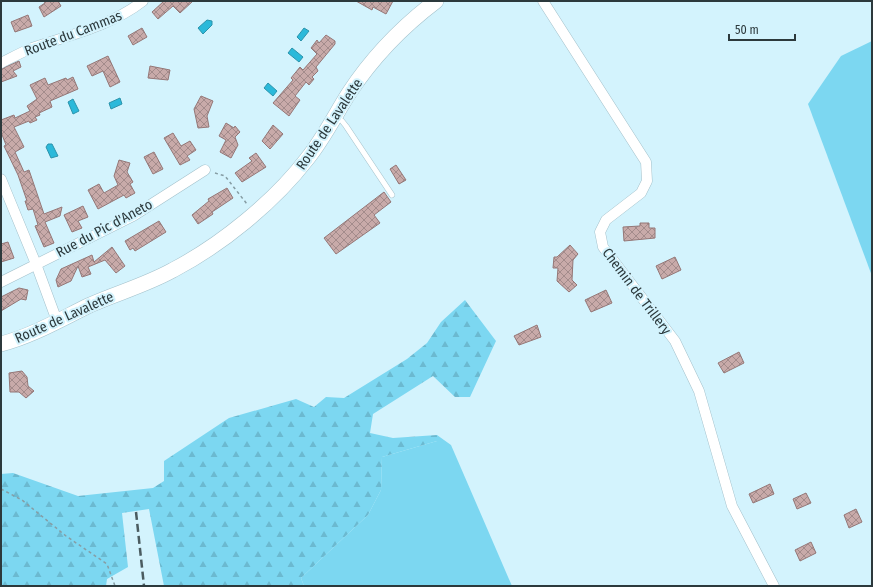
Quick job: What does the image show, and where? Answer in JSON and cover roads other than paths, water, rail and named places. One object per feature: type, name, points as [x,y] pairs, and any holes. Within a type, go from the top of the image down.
[{"type":"street","name":"Route du Cammas","points":[[1,63],[30,49],[110,21],[125,14],[143,1]]},
{"type":"street","name":"Route de Lavalette","points":[[1,344],[173,270],[254,214],[287,182],[307,159],[335,117],[354,84],[413,20],[436,1]]},
{"type":"street","name":"Chemin de Trillery","points":[[543,1],[646,162],[647,181],[641,192],[606,220],[600,232],[603,247],[675,341],[699,391],[732,506],[774,586]]},
{"type":"street","name":"Rue du Pic d'Aneto","points":[[1,282],[133,216],[205,170]]},
{"type":"street","points":[[1,179],[36,264],[57,321]]},
{"type":"lane","points":[[335,117],[342,120],[392,195]]},
{"type":"railway","points":[[136,512],[144,586]]}]
